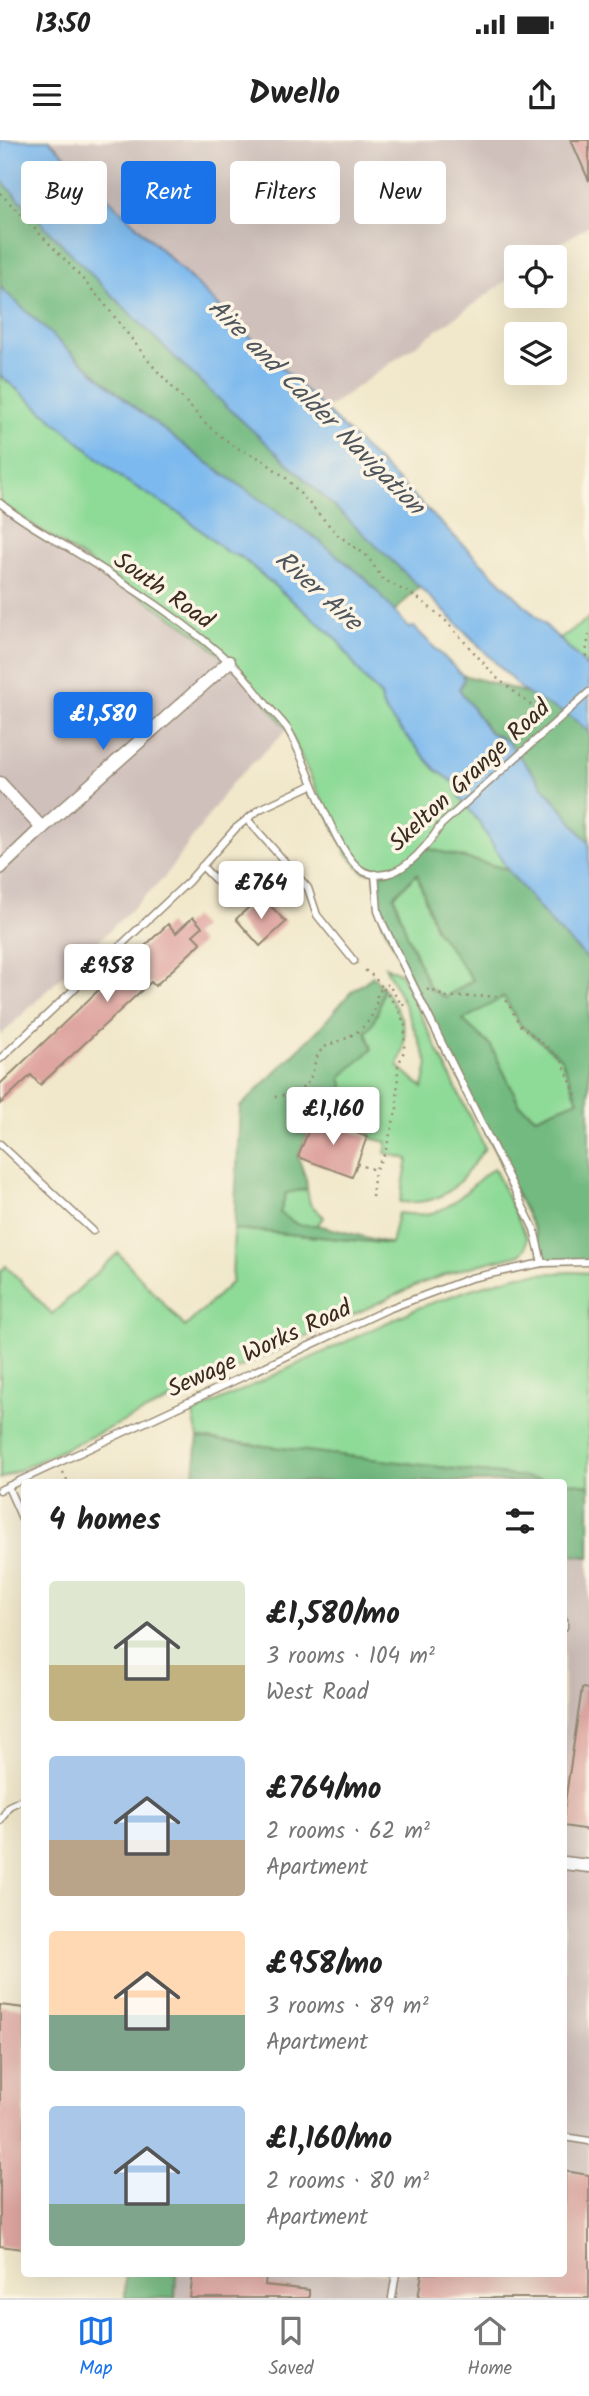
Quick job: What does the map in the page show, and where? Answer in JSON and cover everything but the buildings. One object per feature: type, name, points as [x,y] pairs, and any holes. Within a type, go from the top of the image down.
[{"type":"street","points":[[0,868],[229,662]]},
{"type":"street","points":[[0,783],[42,828]]},
{"type":"street","points":[[567,1863],[589,1866]]},
{"type":"lane","name":"South Road","points":[[0,503],[20,520],[83,556],[190,629],[229,662],[288,729]]},
{"type":"lane","name":"Skelton Grange Road","points":[[288,729],[347,855],[364,872],[376,874],[391,872],[413,860],[426,848],[441,825],[589,692]]},
{"type":"lane","points":[[0,1059],[188,882],[236,828],[260,808],[312,785]]},
{"type":"lane","points":[[247,819],[308,888],[317,915],[354,961]]},
{"type":"lane","points":[[202,866],[232,897]]},
{"type":"lane","points":[[376,874],[378,911],[383,924],[534,1229],[542,1263]]},
{"type":"lane","points":[[0,1143],[93,1231]]},
{"type":"lane","name":"Sewage Works Road","points":[[25,1479],[388,1309],[471,1278],[542,1263],[589,1262]]},
{"type":"lane","name":"Sewage Works Road","points":[[0,1490],[21,1481]]},
{"type":"lane","points":[[8,1487],[21,1516]]},
{"type":"lane","points":[[0,1821],[9,1806],[21,1800]]},
{"type":"lane","points":[[567,2137],[589,2141]]},
{"type":"lane","points":[[392,2298],[395,2277]]},
{"type":"path","points":[[0,193],[103,302],[151,364],[208,426],[235,447],[261,459],[286,478],[338,535],[367,556],[383,579],[421,600],[445,621],[498,678],[537,710],[539,715],[535,734]]},
{"type":"path","points":[[589,634],[586,653],[589,662]]},
{"type":"path","points":[[354,961],[383,988],[398,1009],[405,1025],[404,1051],[398,1066],[397,1108],[385,1153],[375,1170],[372,1197]]},
{"type":"path","points":[[275,1097],[300,1090],[312,1079],[316,1059],[323,1048],[361,1030],[373,1018],[377,992],[388,984],[402,1005],[430,989],[445,998],[504,996],[520,1025],[561,1058],[578,1100]]},
{"type":"path","points":[[357,1164],[375,1170]]},
{"type":"shaded area","points":[[49,140],[589,140],[589,225],[558,245],[504,245],[504,283],[326,409],[135,224],[216,224],[216,161],[121,161],[121,210],[107,196],[107,161],[71,161]]},
{"type":"shaded area","points":[[0,493],[250,671],[288,729],[231,784],[164,878],[0,1036]]},
{"type":"shaded area","points":[[567,1554],[589,1557],[589,2298],[175,2298],[176,2277],[567,2277]]},
{"type":"green space","points":[[0,179],[21,200],[21,224],[44,224],[183,365],[420,586],[394,612],[365,578],[314,537],[199,457],[132,405],[0,287]]},
{"type":"green space","points":[[0,375],[123,479],[182,515],[227,552],[241,557],[336,638],[363,677],[381,696],[383,707],[435,769],[455,783],[461,798],[507,869],[426,848],[391,872],[364,872],[347,854],[288,729],[237,669],[190,629],[0,503]]},
{"type":"green space","points":[[589,618],[589,668],[560,639]]},
{"type":"green space","points":[[462,675],[547,702],[577,721],[589,733],[589,843],[507,741],[490,732],[459,689],[464,680]]},
{"type":"green space","points":[[426,848],[507,869],[553,925],[589,960],[589,1262],[542,1263],[534,1229],[383,924],[375,874],[391,872]],"holes":[[[417,874],[435,928],[473,980],[445,997],[430,989],[394,896]],[[504,997],[520,1025],[561,1058],[578,1100],[536,1117],[520,1105],[491,1046],[463,1020]]]},
{"type":"green space","points":[[417,874],[435,928],[473,980],[445,997],[430,989],[394,896]]},
{"type":"green space","points":[[385,966],[401,974],[485,1148],[451,1190],[430,1200],[400,1202],[408,1159],[385,1153],[387,1142],[371,1138],[368,1126],[378,1115],[360,1105],[358,1096],[345,1092],[340,1077],[372,1049],[366,1032],[378,1012],[383,988],[400,1016],[405,1034],[398,1066],[423,1088],[428,1063]]},
{"type":"green space","points":[[373,976],[383,988],[378,1011],[366,1032],[372,1049],[341,1077],[345,1092],[314,1117],[298,1157],[307,1189],[286,1193],[280,1213],[298,1225],[317,1225],[392,1244],[234,1229],[240,1107],[320,1028],[350,993]]},
{"type":"green space","points":[[504,996],[520,1025],[561,1058],[578,1100],[536,1117],[520,1105],[491,1046],[462,1020]]},
{"type":"green space","points":[[494,1168],[527,1238],[526,1247],[521,1254],[462,1269],[417,1285],[0,1479],[0,1272],[6,1266],[52,1314],[118,1253],[185,1327],[232,1282],[234,1229],[391,1244],[398,1213],[423,1214],[440,1210]]},
{"type":"green space","points":[[307,1189],[310,1204],[324,1217],[317,1225],[298,1225],[280,1213],[286,1193]]},
{"type":"green space","points":[[589,1273],[589,1485],[567,1482],[567,1479],[539,1479],[198,1438],[193,1413],[418,1308],[519,1275]]},
{"type":"green space","points":[[198,1438],[539,1479],[193,1479]]},
{"type":"green space","points":[[567,1482],[589,1485],[589,1557],[567,1554]]},
{"type":"green space","points":[[125,2277],[176,2277],[175,2298],[125,2298]]},
{"type":"water","points":[[0,140],[49,140],[70,161],[21,161],[21,201],[0,179]]},
{"type":"water","name":"Aire and Calder Navigation","points":[[107,197],[121,210],[121,224],[135,224],[589,668],[589,733],[574,719],[522,690],[398,567],[186,368],[42,224],[107,224]]},
{"type":"water","name":"River Aire","points":[[0,287],[132,405],[199,457],[314,537],[365,578],[409,628],[414,627],[462,675],[464,680],[459,689],[489,732],[507,741],[589,843],[589,960],[553,925],[507,869],[479,822],[460,798],[455,783],[435,769],[391,719],[383,707],[381,696],[363,677],[336,638],[241,557],[227,552],[182,515],[123,479],[0,375]]}]
